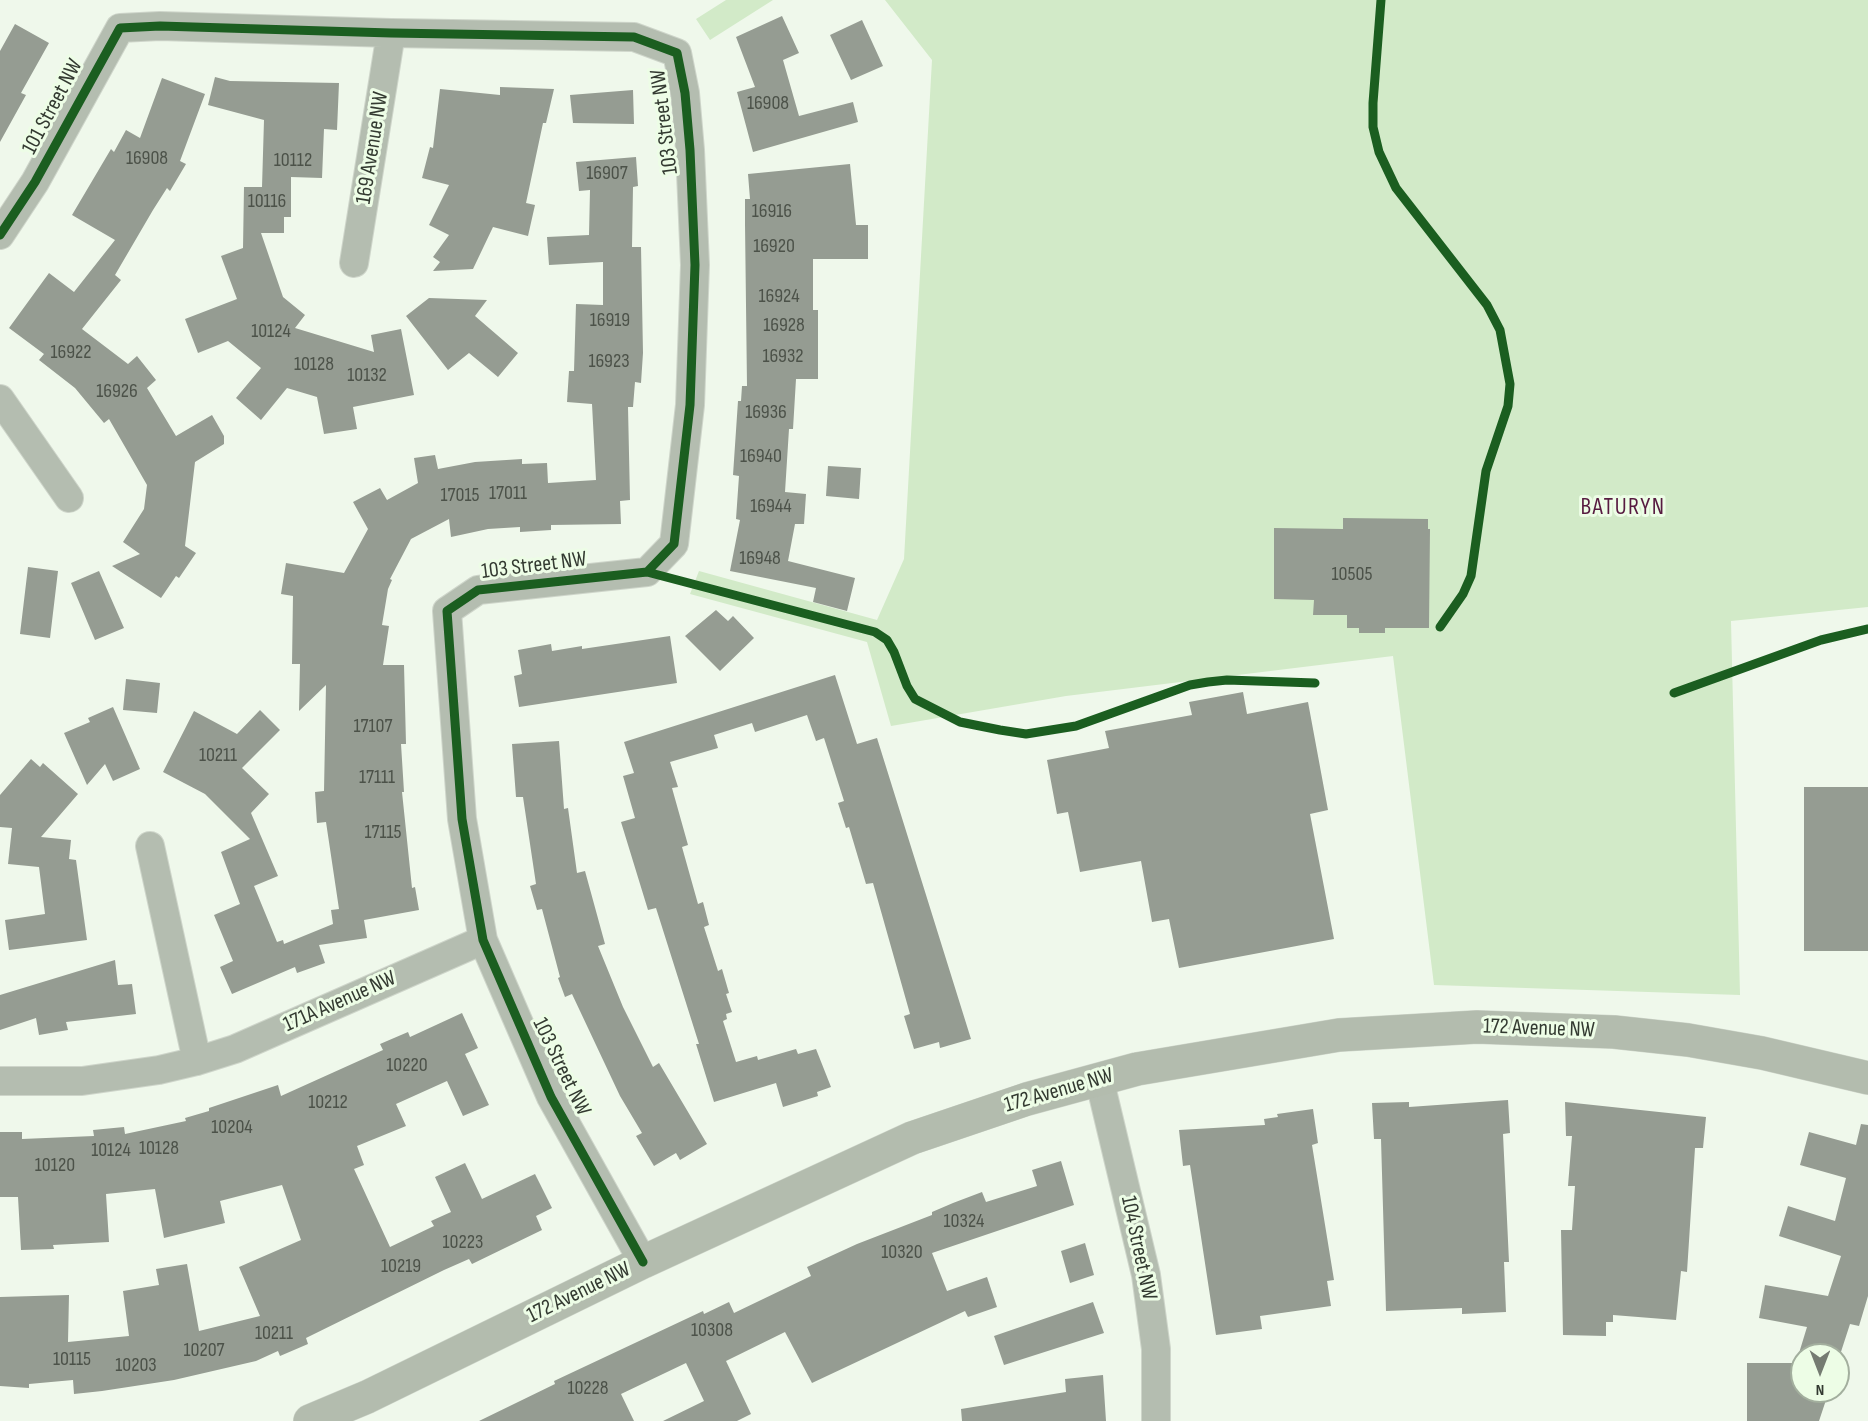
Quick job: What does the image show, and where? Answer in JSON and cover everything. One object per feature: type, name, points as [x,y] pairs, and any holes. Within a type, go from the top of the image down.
[{"type":"street","name":"101 Street NW","points":[[0,235],[35,182],[120,28],[160,26],[391,33]]},
{"type":"street","name":"103 Street NW","points":[[391,33],[634,36],[677,53],[685,93],[690,150],[695,265],[690,405],[674,544],[647,572],[478,590],[447,612],[462,819],[483,940],[551,1097],[642,1262]]},
{"type":"street","name":"169 Avenue NW","points":[[354,263],[391,33]]},
{"type":"street","points":[[0,399],[69,498]]},
{"type":"street","points":[[150,846],[196,1061]]},
{"type":"street","name":"171A Avenue NW","points":[[0,1081],[82,1081],[159,1070],[196,1061],[235,1049],[483,940]]},
{"type":"street","name":"172 Avenue NW","points":[[310,1421],[367,1397],[642,1262],[912,1138],[1027,1099],[1099,1078],[1259,1047],[1327,1037],[1408,1029],[1477,1027],[1603,1031],[1688,1040],[1762,1053],[1868,1078]]},
{"type":"street","name":"104 Street NW","points":[[1099,1078],[1146,1275],[1156,1349],[1156,1421]]},
{"type":"green space","points":[[726,0],[773,0],[710,40],[696,19]]},
{"type":"green space","points":[[885,0],[1868,0],[1868,607],[1731,621],[1740,995],[1434,985],[1393,656],[1066,696],[891,726],[867,642],[690,594],[699,571],[877,620],[904,559],[932,60]]},
{"type":"building","points":[[782,16],[799,53],[783,60],[799,116],[853,102],[858,122],[753,152],[737,92],[755,87],[736,37]]},
{"type":"building","points":[[862,20],[883,66],[851,80],[830,35]]},
{"type":"building","points":[[15,24],[49,43],[21,93],[26,95],[0,142],[0,51]]},
{"type":"building","points":[[215,77],[230,81],[339,83],[337,130],[324,129],[322,178],[291,177],[291,217],[284,217],[284,233],[261,233],[283,297],[305,315],[295,328],[374,352],[371,335],[401,329],[414,395],[353,407],[357,429],[324,434],[317,397],[287,388],[261,420],[236,398],[261,368],[228,341],[198,353],[185,319],[237,299],[221,256],[243,248],[244,187],[262,187],[264,120],[208,105]]},
{"type":"building","points":[[162,78],[205,94],[180,161],[186,164],[170,191],[167,188],[115,275],[121,280],[82,329],[128,364],[137,356],[156,380],[147,388],[176,436],[212,415],[224,436],[224,444],[195,462],[185,546],[196,553],[179,578],[176,576],[161,598],[112,566],[140,554],[123,542],[144,509],[147,485],[109,419],[104,423],[75,388],[39,360],[44,354],[9,328],[49,273],[74,292],[115,240],[72,215],[111,149],[114,152],[126,130],[140,138]]},
{"type":"building","points":[[500,87],[554,89],[546,123],[543,123],[526,203],[535,205],[528,236],[493,227],[473,269],[433,271],[440,262],[433,257],[449,235],[429,225],[449,185],[422,178],[430,147],[433,148],[440,89],[500,95]]},
{"type":"building","points":[[633,90],[634,124],[573,123],[570,95]]},
{"type":"building","points":[[636,157],[638,186],[633,187],[632,247],[641,247],[643,353],[641,383],[635,382],[633,407],[628,407],[630,500],[620,501],[621,524],[551,525],[551,530],[520,532],[520,527],[488,529],[451,537],[449,519],[411,539],[390,579],[392,580],[388,589],[382,625],[389,626],[383,665],[404,665],[406,744],[401,744],[404,792],[402,792],[412,888],[415,887],[419,910],[364,920],[367,938],[319,945],[325,963],[297,973],[295,967],[232,994],[220,967],[233,961],[214,915],[240,904],[221,852],[250,839],[205,794],[163,772],[194,711],[237,734],[260,710],[280,730],[242,768],[269,794],[251,813],[278,876],[254,886],[277,942],[283,940],[284,944],[333,924],[331,910],[339,909],[326,822],[317,823],[315,792],[324,791],[326,685],[299,711],[300,664],[292,664],[293,596],[281,594],[286,563],[344,573],[368,529],[353,502],[380,488],[387,500],[418,483],[414,458],[435,455],[438,469],[475,462],[522,459],[522,464],[547,463],[548,483],[596,480],[592,404],[567,402],[569,371],[574,371],[576,304],[603,305],[603,262],[549,265],[547,237],[589,235],[590,190],[579,191],[576,162]]},
{"type":"building","points":[[850,164],[856,225],[868,225],[868,259],[813,259],[813,310],[818,310],[818,379],[796,379],[793,429],[789,429],[785,492],[806,494],[804,524],[795,524],[788,561],[855,578],[847,611],[813,602],[816,588],[730,571],[740,520],[736,519],[739,476],[733,475],[738,401],[741,401],[742,386],[747,386],[745,199],[750,199],[748,174]]},
{"type":"building","points":[[429,298],[487,300],[475,316],[518,353],[498,377],[469,353],[448,370],[406,316]]},
{"type":"building","points":[[828,466],[861,468],[859,499],[826,496]]},
{"type":"building","points":[[1343,518],[1428,519],[1428,529],[1430,529],[1429,628],[1385,628],[1385,633],[1359,633],[1359,628],[1347,628],[1347,615],[1313,615],[1314,600],[1274,599],[1274,528],[1343,529]]},
{"type":"building","points":[[28,567],[58,571],[50,638],[20,634]]},
{"type":"building","points":[[99,571],[124,628],[95,640],[71,583]]},
{"type":"building","points":[[716,610],[728,621],[733,616],[754,638],[720,671],[685,636]]},
{"type":"building","points":[[670,636],[677,683],[519,707],[514,676],[522,674],[518,650],[551,644],[552,651],[582,646],[582,649]]},
{"type":"building","points":[[835,675],[857,744],[877,738],[971,1039],[940,1048],[939,1042],[914,1049],[904,1016],[910,1014],[873,883],[866,884],[849,827],[846,828],[838,803],[844,801],[824,738],[816,741],[807,715],[755,732],[752,723],[714,735],[718,748],[670,762],[678,787],[672,788],[688,845],[682,847],[698,904],[703,902],[709,925],[704,927],[718,971],[722,969],[729,993],[726,994],[732,1012],[726,1014],[727,1019],[723,1021],[736,1062],[757,1056],[758,1060],[796,1049],[798,1054],[816,1049],[831,1087],[817,1092],[818,1096],[783,1107],[776,1083],[714,1102],[696,1044],[699,1044],[656,908],[648,910],[621,822],[635,818],[623,776],[634,773],[624,742]]},
{"type":"building","points":[[126,679],[160,683],[157,713],[123,710]]},
{"type":"building","points":[[1243,692],[1247,714],[1308,702],[1328,810],[1310,814],[1334,939],[1179,968],[1169,919],[1152,922],[1141,861],[1080,872],[1068,812],[1057,814],[1047,760],[1109,748],[1105,731],[1192,715],[1189,702]]},
{"type":"building","points":[[113,707],[140,769],[113,781],[105,764],[87,785],[64,733],[90,722],[88,718]]},
{"type":"building","points":[[559,741],[564,809],[568,808],[577,873],[585,871],[605,944],[598,946],[623,1007],[653,1067],[659,1063],[707,1144],[680,1160],[676,1153],[654,1166],[636,1136],[642,1133],[620,1096],[572,994],[565,997],[558,978],[560,977],[542,909],[537,910],[530,886],[536,884],[523,797],[516,797],[512,744]]},
{"type":"building","points":[[31,759],[40,767],[43,763],[78,794],[41,837],[71,840],[69,859],[76,860],[87,940],[9,950],[5,920],[45,914],[39,867],[8,864],[12,828],[0,827],[0,795]]},
{"type":"building","points":[[1804,787],[1868,787],[1868,951],[1804,951]]},
{"type":"building","points":[[115,960],[118,985],[132,984],[136,1014],[66,1022],[68,1030],[39,1035],[36,1018],[0,1030],[0,995]]},
{"type":"building","points":[[462,1013],[478,1048],[465,1054],[489,1105],[463,1116],[447,1081],[396,1104],[406,1126],[357,1146],[364,1165],[354,1169],[390,1247],[434,1226],[431,1221],[451,1212],[435,1177],[465,1163],[482,1199],[535,1174],[552,1208],[536,1216],[542,1230],[472,1264],[469,1259],[444,1270],[306,1338],[308,1344],[280,1356],[278,1351],[256,1361],[174,1380],[74,1394],[73,1380],[29,1384],[29,1388],[0,1386],[0,1297],[69,1295],[68,1342],[129,1336],[123,1291],[159,1285],[156,1269],[187,1264],[199,1331],[260,1316],[239,1267],[301,1240],[282,1185],[220,1201],[225,1223],[164,1238],[155,1189],[106,1194],[109,1242],[53,1245],[54,1249],[21,1250],[18,1197],[0,1197],[0,1132],[22,1132],[22,1139],[94,1136],[93,1130],[124,1127],[125,1134],[186,1121],[185,1118],[209,1111],[209,1108],[278,1085],[281,1096],[383,1050],[380,1044],[408,1032],[410,1037]]},
{"type":"building","points":[[1508,1100],[1510,1133],[1503,1134],[1509,1262],[1504,1262],[1506,1312],[1462,1314],[1462,1308],[1386,1311],[1381,1139],[1374,1139],[1372,1103],[1409,1102],[1409,1107]]},
{"type":"building","points":[[1565,1102],[1706,1117],[1703,1148],[1695,1148],[1687,1272],[1681,1271],[1676,1320],[1613,1315],[1613,1322],[1606,1322],[1606,1336],[1563,1335],[1561,1230],[1572,1230],[1575,1186],[1568,1186],[1572,1136],[1566,1136]]},
{"type":"building","points":[[1313,1109],[1318,1143],[1312,1145],[1334,1280],[1327,1281],[1331,1306],[1260,1316],[1262,1329],[1216,1335],[1190,1165],[1183,1166],[1179,1130],[1265,1125],[1264,1119],[1278,1117],[1277,1114]]},
{"type":"building","points":[[1861,1124],[1868,1125],[1868,1296],[1859,1326],[1850,1324],[1844,1343],[1802,1343],[1807,1327],[1759,1318],[1765,1285],[1828,1296],[1841,1256],[1779,1236],[1788,1206],[1835,1221],[1846,1178],[1800,1165],[1809,1132],[1856,1145]]},
{"type":"building","points":[[1061,1161],[1074,1205],[932,1253],[947,1291],[987,1277],[997,1307],[968,1317],[965,1311],[812,1383],[785,1332],[726,1361],[751,1414],[737,1421],[663,1421],[704,1401],[686,1363],[621,1394],[634,1421],[479,1421],[555,1384],[554,1381],[703,1311],[704,1314],[729,1302],[734,1313],[811,1276],[807,1267],[857,1244],[932,1215],[932,1212],[953,1203],[982,1192],[986,1202],[1037,1186],[1032,1170]]},
{"type":"building","points":[[1085,1243],[1094,1275],[1070,1283],[1061,1251]]},
{"type":"building","points":[[1093,1302],[1104,1333],[1004,1365],[994,1336]]},
{"type":"building","points":[[1747,1363],[1790,1363],[1790,1403],[1825,1403],[1819,1421],[1747,1421]]},
{"type":"building","points":[[1103,1375],[1106,1421],[962,1421],[961,1409],[1066,1392],[1065,1379]]},
{"type":"cycle path","points":[[1381,0],[1373,103],[1373,127],[1379,152],[1396,188],[1487,305],[1500,330],[1510,384],[1508,406],[1486,471],[1471,576],[1463,594],[1440,627]]},
{"type":"cycle path","points":[[0,235],[35,182],[120,28],[160,26],[634,37],[677,53],[685,93],[690,150],[695,265],[690,405],[674,544],[647,572],[478,590],[447,611],[462,819],[483,940],[551,1097],[643,1262]]},
{"type":"cycle path","points":[[647,572],[875,632],[887,640],[915,699],[960,722],[1000,730],[1026,734],[1076,726],[1190,685],[1208,682],[1227,680],[1315,683]]},
{"type":"cycle path","points":[[1674,693],[1821,640],[1868,629]]},
{"type":"district","name":"BATURYN","points":[[1623,508]]}]
